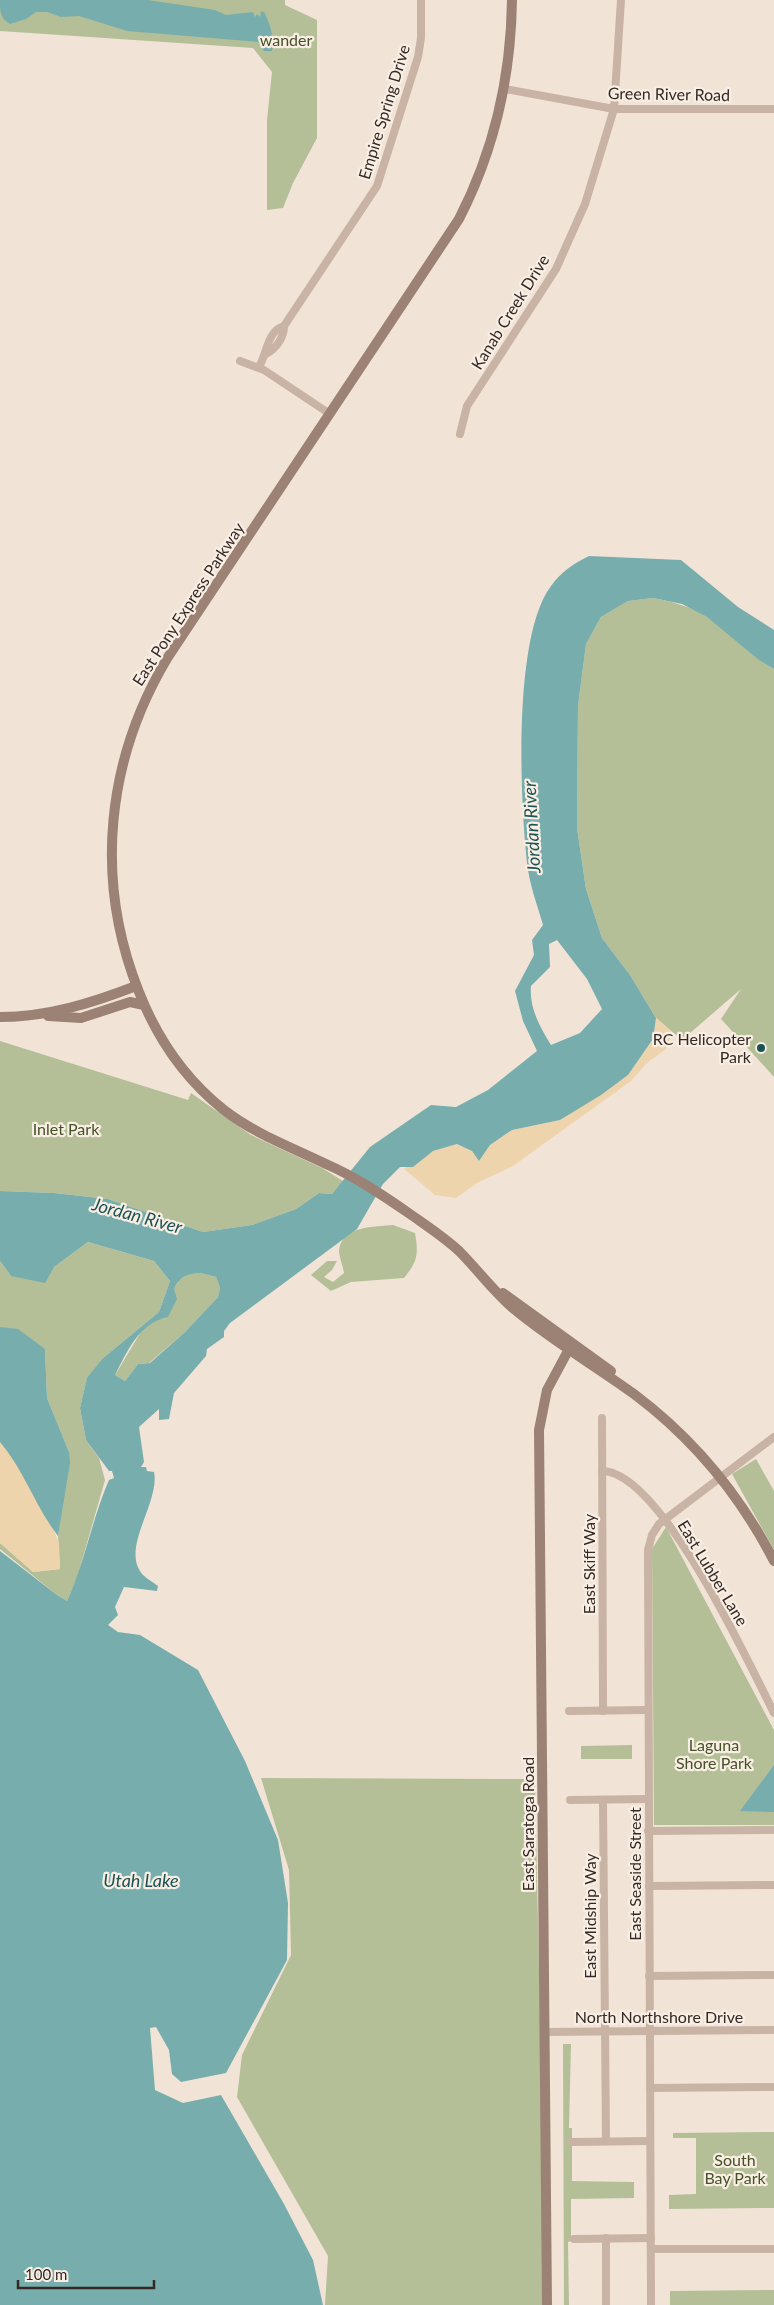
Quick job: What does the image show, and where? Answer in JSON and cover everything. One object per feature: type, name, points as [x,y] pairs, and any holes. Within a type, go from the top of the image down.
[{"type":"main road","name":"East Pony Express Parkway","points":[[511,34],[512,0]]},
{"type":"main road","name":"East Pony Express Parkway","points":[[516,0],[505,90],[491,145],[477,182],[459,219],[168,657],[143,704],[128,741],[114,808],[111,863],[119,928],[136,986],[156,1031],[178,1062],[223,1109],[262,1135],[344,1173],[383,1196],[454,1246],[513,1308],[635,1395]]},
{"type":"main road","points":[[38,1015],[90,1003],[136,986]]},
{"type":"main road","points":[[0,1017],[38,1015],[81,1018],[127,1002],[144,1004]]},
{"type":"main road","name":"East Pony Express Parkway","points":[[492,1286],[598,1361],[682,1434],[721,1478],[752,1522],[774,1561]]},
{"type":"main road","name":"East Saratoga Road","points":[[547,2305],[539,1430],[547,1390],[569,1349]]},
{"type":"street","name":"Empire Spring Drive","points":[[259,367],[266,354],[277,344],[283,334],[284,326],[380,179],[418,57],[421,38],[421,0]]},
{"type":"street","name":"Kanab Creek Drive","points":[[460,434],[467,406],[556,269],[588,195],[614,109],[621,0]]},
{"type":"street","name":"Green River Road","points":[[505,90],[614,109],[774,109]]},
{"type":"street","points":[[240,361],[259,367],[330,414]]},
{"type":"street","name":"East Skiff Way","points":[[602,1418],[603,1711]]},
{"type":"street","name":"East Seaside Street","points":[[651,2305],[647,1559],[652,1535],[664,1519],[774,1437]]},
{"type":"street","name":"East Lubber Lane","points":[[602,1471],[620,1475],[664,1519],[682,1541],[713,1595],[774,1714]]},
{"type":"street","points":[[569,1711],[648,1710]]},
{"type":"street","points":[[570,1800],[648,1799]]},
{"type":"street","name":"East Midship Way","points":[[603,1800],[606,2141]]},
{"type":"street","points":[[648,1831],[774,1830]]},
{"type":"street","points":[[649,1886],[774,1885]]},
{"type":"street","points":[[649,1976],[774,1975]]},
{"type":"street","name":"North Northshore Drive","points":[[545,2032],[774,2030]]},
{"type":"street","points":[[650,2088],[774,2087]]},
{"type":"street","points":[[572,2142],[650,2141]]},
{"type":"street","points":[[606,2238],[606,2305]]},
{"type":"street","points":[[574,2239],[650,2238]]},
{"type":"street","points":[[650,2249],[774,2249]]},
{"type":"green space","name":"wander","points":[[0,0],[285,0],[285,5],[317,20],[317,138],[293,183],[283,208],[267,210],[267,120],[272,72],[253,48],[0,31]]},
{"type":"green space","points":[[653,598],[681,605],[701,613],[774,669],[774,1077],[721,1019],[741,989],[682,1040],[656,1018],[630,975],[602,938],[586,889],[577,828],[578,706],[586,644],[601,617],[628,601]]},
{"type":"green space","name":"Inlet Park","points":[[0,1041],[188,1100],[191,1093],[251,1135],[322,1168],[343,1181],[332,1194],[319,1193],[296,1209],[252,1225],[203,1232],[108,1199],[54,1193],[0,1191]]},
{"type":"green space","points":[[393,1225],[415,1233],[416,1258],[404,1278],[351,1282],[331,1291],[311,1275],[327,1261],[337,1261],[332,1270],[324,1277],[333,1282],[344,1273],[339,1250],[346,1236],[360,1229]]},
{"type":"green space","points":[[88,1242],[154,1261],[170,1281],[159,1312],[102,1359],[87,1379],[80,1408],[86,1440],[99,1458],[105,1480],[77,1578],[67,1601],[0,1549],[0,1543],[33,1572],[60,1569],[58,1536],[69,1452],[47,1398],[45,1349],[0,1327],[0,1261],[11,1276],[54,1267]]},
{"type":"green space","points":[[200,1273],[216,1277],[220,1288],[218,1297],[185,1332],[149,1363],[138,1364],[125,1381],[115,1375],[142,1330],[155,1320],[179,1280],[188,1274]]},
{"type":"green space","points":[[756,1459],[774,1491],[774,1550],[732,1474]]},
{"type":"green space","name":"Laguna Shore Park","points":[[666,1527],[774,1730],[774,1825],[654,1825],[652,1549]]},
{"type":"green space","points":[[632,1745],[632,1759],[581,1759],[581,1746]]},
{"type":"green space","points":[[261,1778],[535,1779],[546,2305],[325,2305],[328,2256],[237,2097],[242,2055],[291,1955],[289,1870]]},
{"type":"green space","points":[[563,2044],[571,2044],[569,2128],[572,2128],[572,2181],[634,2182],[634,2198],[571,2199],[571,2241],[568,2242],[569,2305],[564,2305]]},
{"type":"green space","name":"South Bay Park","points":[[774,2132],[774,2208],[669,2209],[669,2195],[696,2194],[696,2138],[673,2138],[673,2133]]},
{"type":"green space","points":[[774,2290],[774,2305],[670,2305],[670,2291]]},
{"type":"sand","points":[[656,1018],[672,1032],[666,1049],[647,1063],[631,1081],[513,1166],[477,1183],[456,1198],[435,1195],[404,1169],[433,1151],[457,1144],[472,1151],[479,1161],[490,1145],[512,1130],[560,1120],[628,1075],[653,1039]]},
{"type":"sand","points":[[0,1401],[59,1543],[60,1569],[33,1572],[0,1543]]},
{"type":"water","points":[[0,0],[148,0],[215,10],[226,15],[253,12],[255,17],[257,14],[260,17],[261,11],[264,12],[271,31],[272,51],[264,51],[258,42],[127,31],[79,16],[61,17],[47,12],[36,12],[26,19],[10,24],[1,14]]},
{"type":"water","name":"Utah Lake","points":[[589,556],[681,560],[738,607],[774,630],[774,669],[759,660],[707,617],[682,604],[653,598],[628,601],[601,617],[586,644],[578,706],[577,828],[586,889],[602,938],[630,975],[656,1018],[653,1039],[628,1075],[601,1095],[560,1120],[512,1130],[490,1145],[479,1161],[472,1151],[457,1144],[433,1151],[413,1167],[400,1167],[383,1184],[357,1229],[230,1323],[224,1331],[224,1337],[207,1349],[206,1356],[174,1393],[169,1419],[159,1420],[159,1409],[139,1427],[144,1462],[141,1467],[146,1467],[147,1471],[154,1472],[154,1484],[139,1536],[136,1560],[141,1573],[158,1586],[157,1591],[124,1587],[115,1607],[118,1615],[108,1625],[118,1632],[140,1635],[198,1670],[245,1761],[278,1840],[288,1903],[287,1960],[226,2073],[181,2082],[172,2074],[169,2050],[156,2027],[150,2028],[155,2090],[183,2103],[221,2095],[284,2204],[313,2260],[323,2305],[0,2305],[0,1551],[67,1601],[79,1571],[103,1495],[109,1480],[114,1478],[112,1471],[109,1471],[86,1440],[80,1408],[87,1378],[102,1359],[159,1312],[170,1281],[154,1261],[88,1242],[54,1267],[45,1283],[11,1276],[0,1261],[0,1191],[54,1193],[108,1199],[203,1232],[252,1225],[296,1209],[319,1193],[332,1194],[370,1147],[431,1105],[456,1107],[488,1090],[537,1051],[523,1021],[515,991],[534,955],[532,940],[543,925],[529,877],[525,842],[521,766],[524,682],[530,643],[538,610],[555,581]],"holes":[[[557,940],[587,979],[602,1009],[580,1033],[551,1045],[539,1024],[534,1010],[531,986],[550,967],[549,944]],[[200,1273],[216,1277],[220,1288],[218,1297],[185,1332],[150,1363],[138,1364],[125,1381],[115,1375],[130,1347],[142,1331],[158,1320],[168,1317],[177,1299],[174,1289],[181,1278]]]},
{"type":"water","points":[[0,1327],[18,1329],[45,1349],[47,1398],[69,1452],[70,1463],[58,1536],[16,1464],[0,1442]]},
{"type":"water","points":[[774,1765],[774,1812],[740,1811]]},
{"type":"place","name":"RC Helicopter Park","points":[[761,1048]]},
{"type":"water label","name":"Jordan River","points":[[532,827]]},
{"type":"water label","name":"Jordan River","points":[[137,1216]]}]
